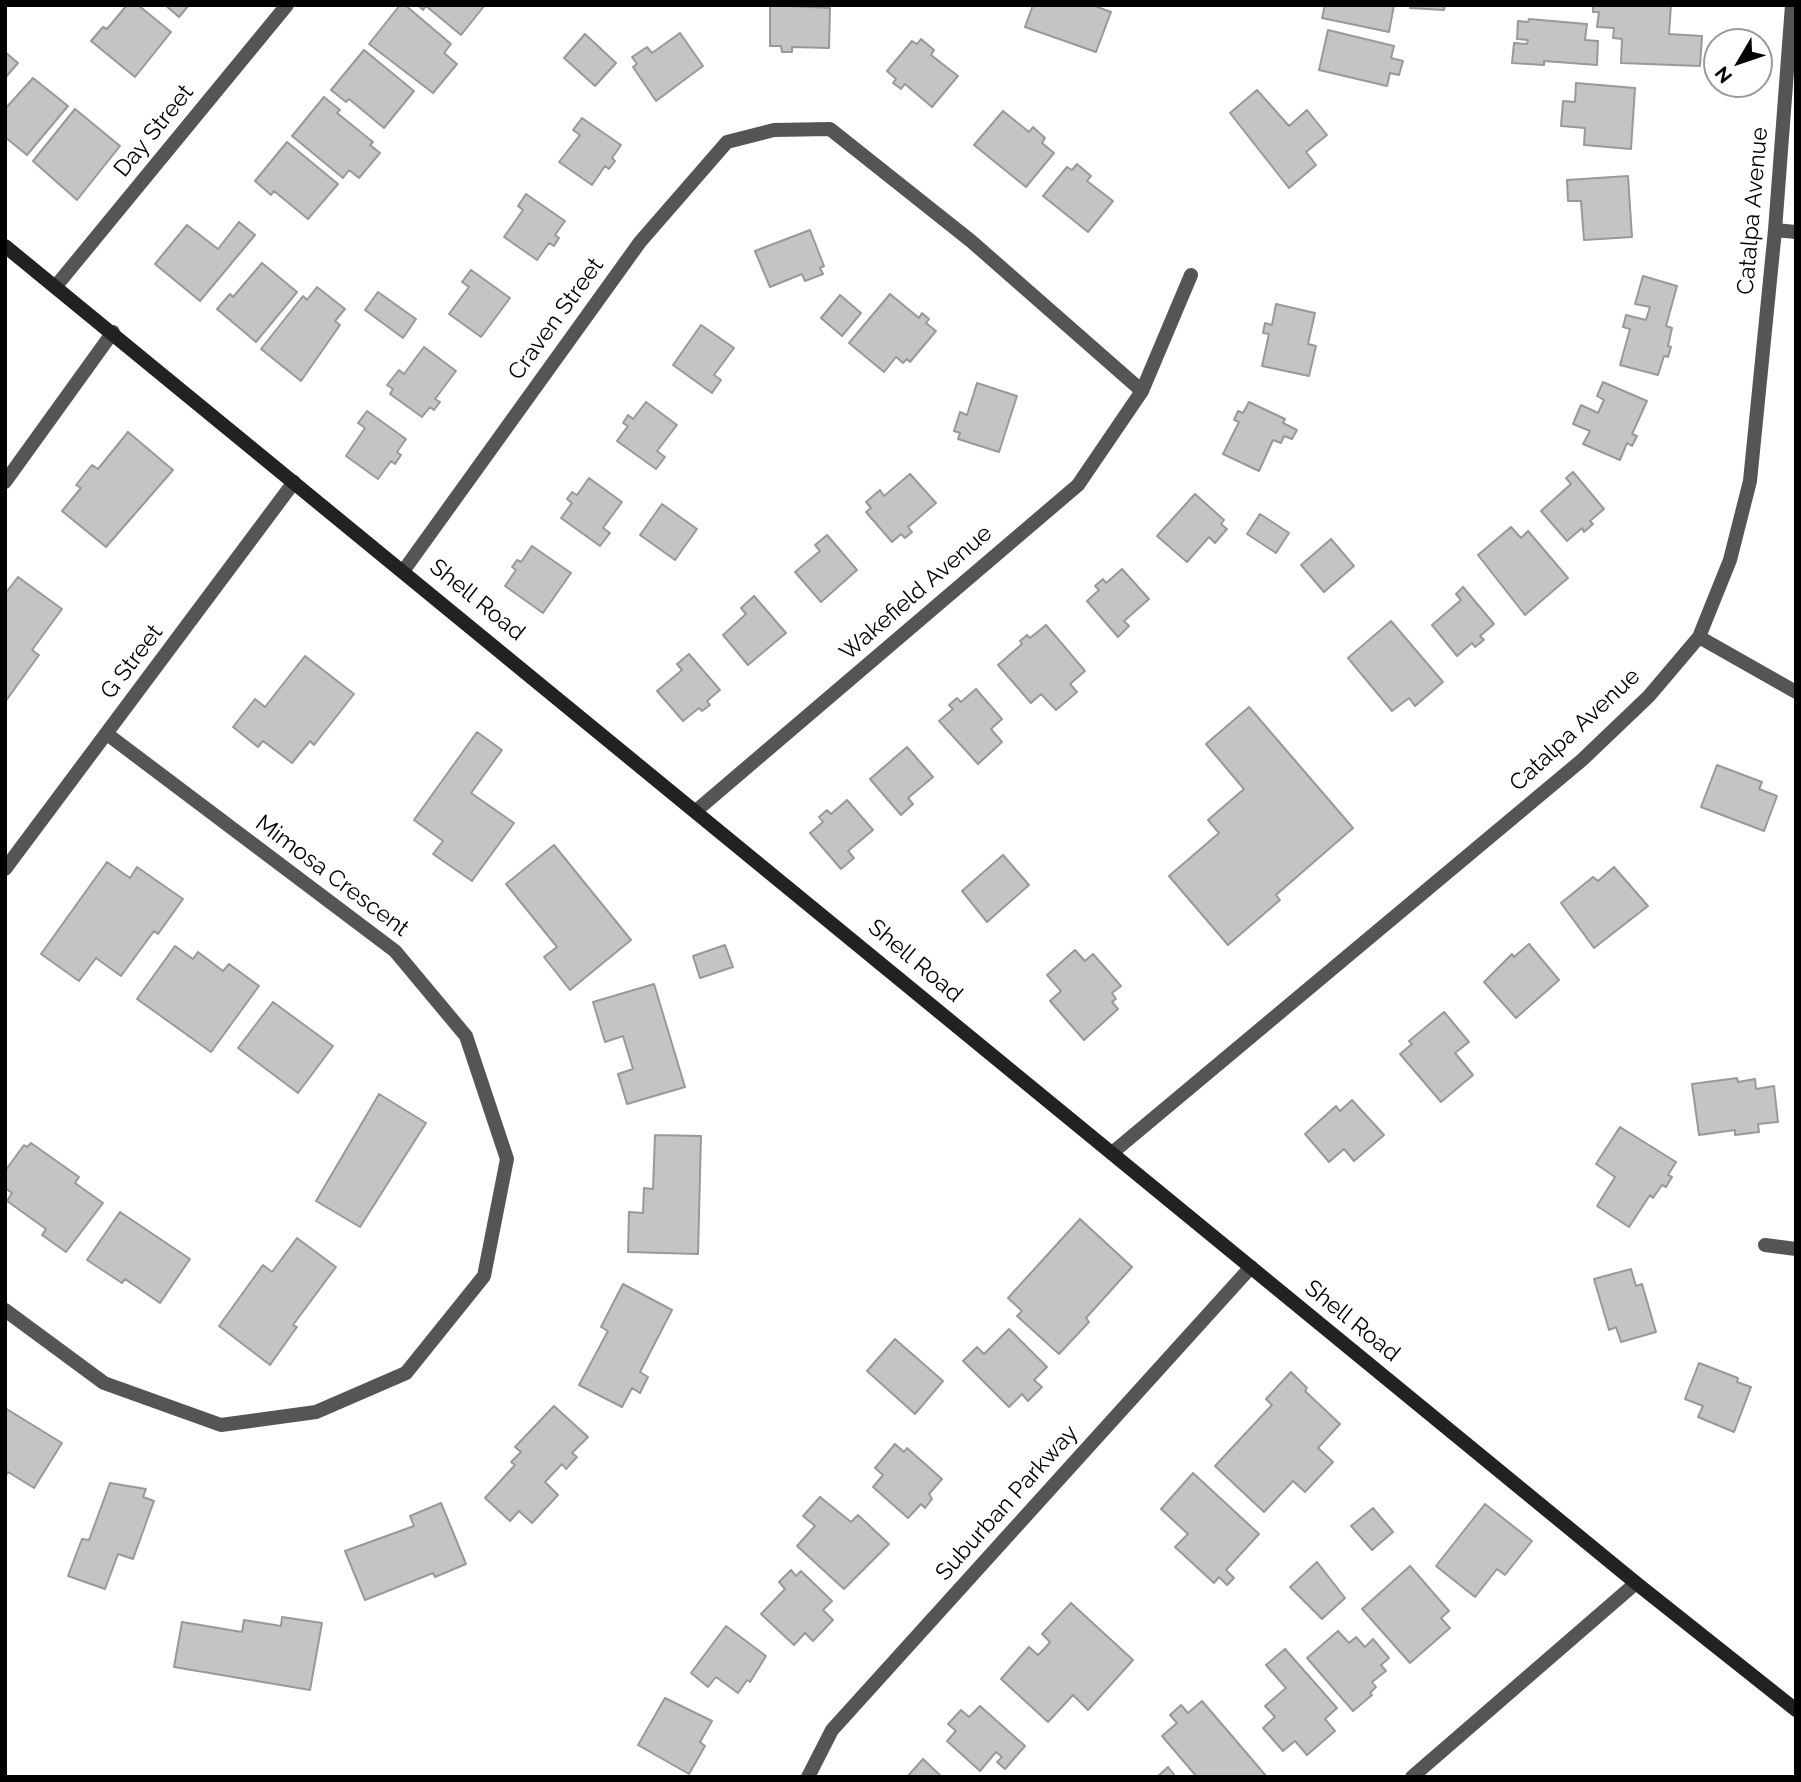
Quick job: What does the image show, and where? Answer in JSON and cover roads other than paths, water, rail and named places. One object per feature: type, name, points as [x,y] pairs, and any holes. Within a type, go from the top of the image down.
[{"type":"street","name":"Day Street","points":[[56,286],[287,5]]},
{"type":"street","name":"Catalpa Avenue","points":[[1112,1153],[1591,752],[1649,696],[1699,636],[1730,560],[1750,481],[1775,230],[1792,5]]},
{"type":"street","name":"Craven Street","points":[[404,570],[640,242],[727,142],[774,130],[830,129],[971,241],[1142,391]]},
{"type":"street","points":[[1775,230],[1796,232]]},
{"type":"street","name":"Shell Road","points":[[5,246],[697,810],[1636,1583],[1796,1710]]},
{"type":"street","name":"Wakefield Avenue","points":[[697,810],[1078,485],[1142,391],[1191,275]]},
{"type":"street","points":[[5,482],[113,332]]},
{"type":"street","name":"G Street","points":[[5,869],[294,482]]},
{"type":"street","points":[[1699,636],[1796,692]]},
{"type":"street","name":"Mimosa Crescent","points":[[5,1310],[104,1383],[221,1425],[316,1412],[406,1373],[484,1276],[507,1160],[466,1036],[395,951],[107,734]]},
{"type":"street","points":[[1765,1245],[1796,1249]]},
{"type":"street","name":"Suburban Parkway","points":[[808,1777],[832,1730],[1251,1267]]},
{"type":"street","points":[[1412,1777],[1636,1583]]}]
